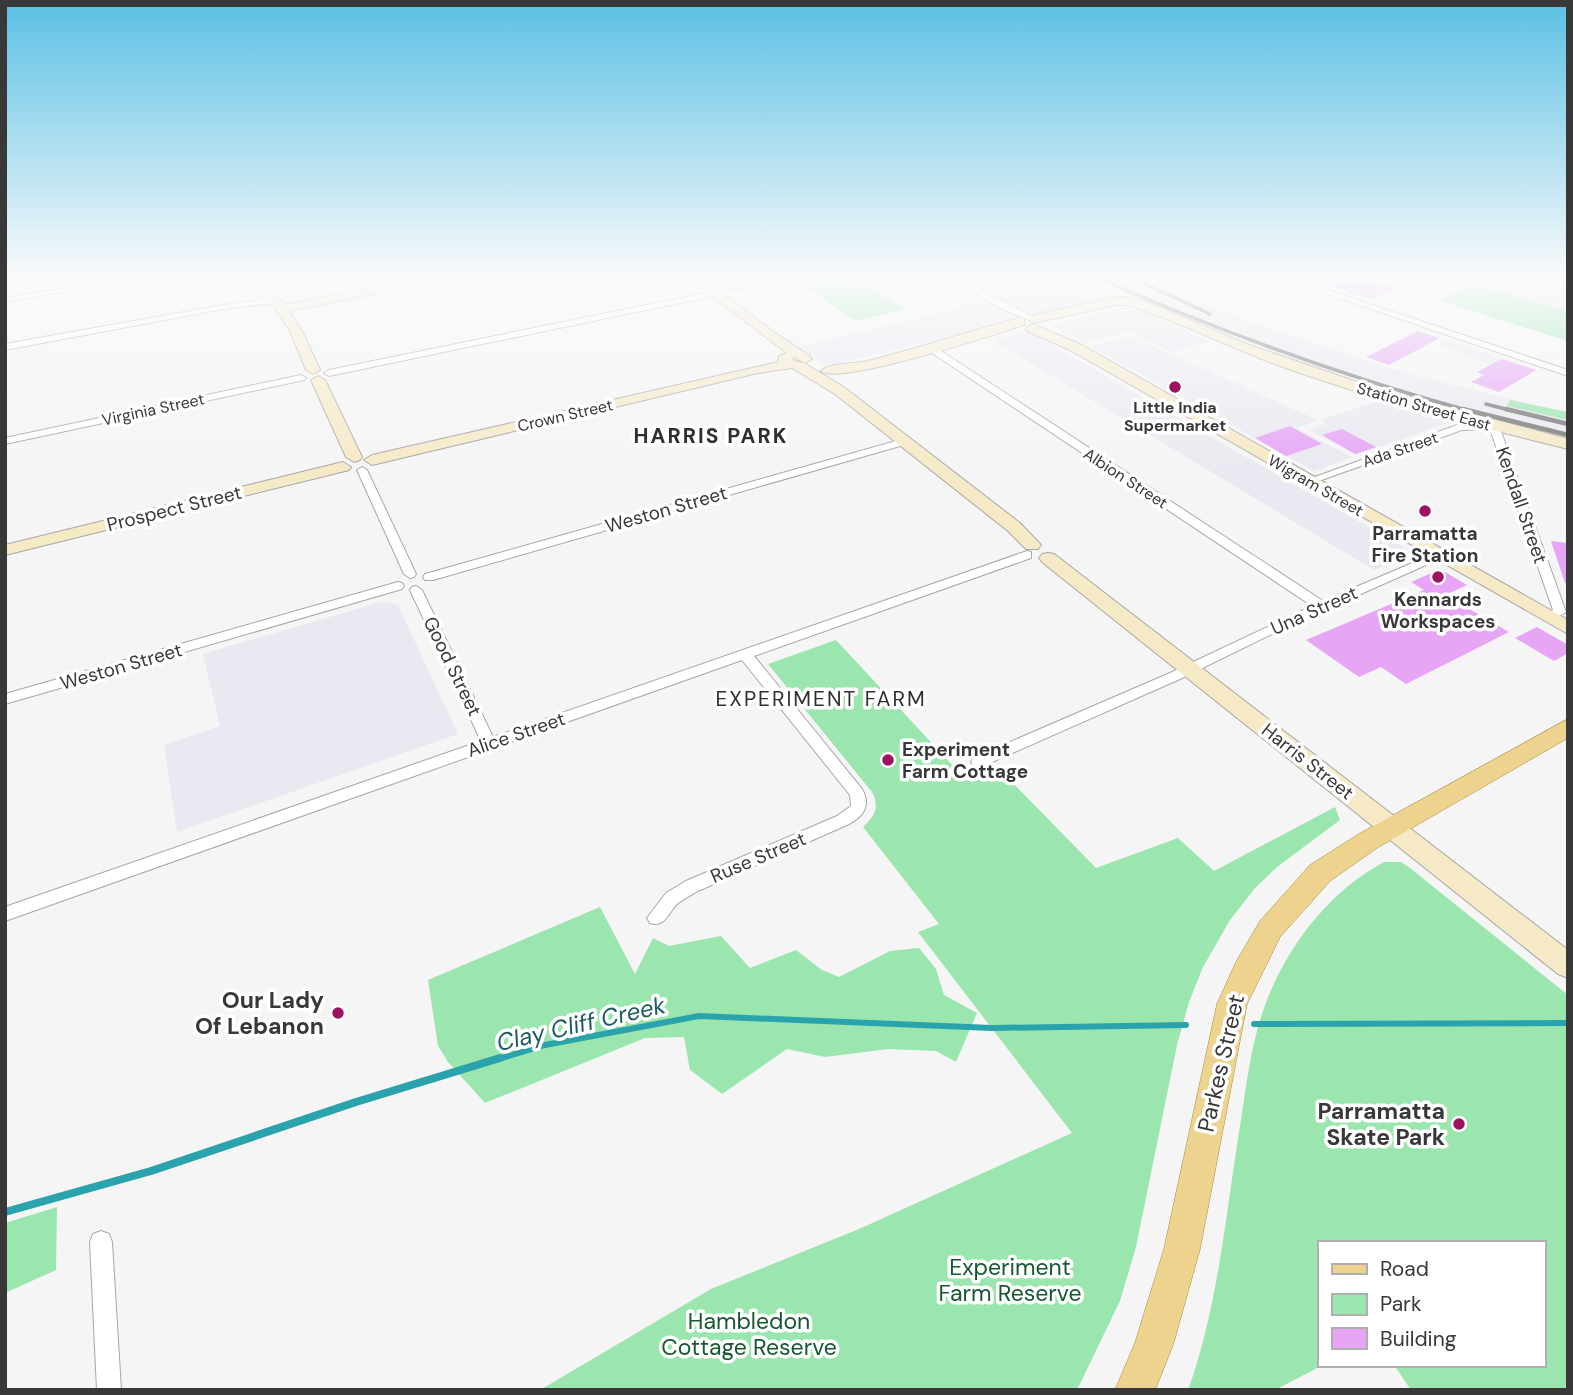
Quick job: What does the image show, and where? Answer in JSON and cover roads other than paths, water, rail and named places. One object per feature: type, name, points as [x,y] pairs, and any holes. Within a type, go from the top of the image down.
[{"type":"main road","name":"Parkes Street","points":[[1135,1390],[1160,1328],[1174,1278],[1232,1004],[1258,947],[1302,890],[1341,858],[1568,727]]},
{"type":"street","points":[[5,347],[43,340]]},
{"type":"street","points":[[300,340],[410,574]]},
{"type":"street","name":"Virginia Street","points":[[5,441],[485,340]]},
{"type":"street","points":[[773,340],[802,367],[830,379],[903,442],[1014,527],[1030,550]]},
{"type":"street","points":[[830,379],[856,368],[964,340]]},
{"type":"street","name":"Wigram Street","points":[[1062,340],[1568,628]]},
{"type":"street","name":"Station Street East","points":[[1224,340],[1393,398],[1568,444]]},
{"type":"street","points":[[1470,340],[1568,373]]},
{"type":"street","name":"Albion Street","points":[[932,349],[1321,606]]},
{"type":"street","name":"Crown Street","points":[[358,463],[791,359]]},
{"type":"street","name":"Ada Street","points":[[1309,481],[1461,427],[1494,426]]},
{"type":"street","name":"Kendall Street","points":[[1494,426],[1560,612],[1548,617]]},
{"type":"street","name":"Weston Street","points":[[429,577],[903,442]]},
{"type":"street","name":"Prospect Street","points":[[5,550],[358,463]]},
{"type":"street","name":"Harris Street","points":[[1030,550],[1037,559],[1048,558],[1568,966]]},
{"type":"street","name":"Alice Street","points":[[5,914],[745,654],[1030,550]]},
{"type":"street","name":"Una Street","points":[[1189,668],[1321,606],[1440,556]]},
{"type":"street","points":[[424,573],[429,577],[428,583],[416,590],[398,586],[399,580],[410,574],[424,573]]},
{"type":"street","name":"Weston Street","points":[[5,699],[398,586]]},
{"type":"street","name":"Good Street","points":[[416,590],[489,743]]},
{"type":"street","name":"Ruse Street","points":[[656,918],[672,898],[692,886],[854,815],[861,800],[745,654]]},
{"type":"street","points":[[978,762],[1189,668]]},
{"type":"street","points":[[102,1242],[109,1390]]},
{"type":"waterway","name":"Clay Cliff Creek","points":[[495,1060],[545,1045],[699,1016],[992,1028],[1186,1025]]},
{"type":"waterway","points":[[1254,1024],[1568,1023]]},
{"type":"waterway","name":"Clay Cliff Creek","points":[[5,1212],[151,1171],[356,1102],[500,1058]]},
{"type":"railway","points":[[1252,340],[1373,383],[1463,409]]},
{"type":"railway","points":[[1486,404],[1513,411]]},
{"type":"railway","points":[[1463,409],[1568,435]]},
{"type":"railway","points":[[1463,409],[1470,411]]},
{"type":"railway","points":[[1506,409],[1568,424]]},
{"type":"place","name":"Little India Supermarket","points":[[1175,387]]},
{"type":"place","name":"Parramatta Fire Station","points":[[1425,511]]},
{"type":"place","name":"Kennards Workspaces","points":[[1438,577]]},
{"type":"place","name":"Experiment Farm Cottage","points":[[888,760]]},
{"type":"place","name":"Our Lady Of Lebanon","points":[[338,1013]]},
{"type":"place","name":"Parramatta Skate Park","points":[[1459,1124]]},
{"type":"district","name":"HARRIS PARK","points":[[711,436]]},
{"type":"district","name":"EXPERIMENT FARM","points":[[821,699]]},
{"type":"park label","name":"Experiment Farm Reserve","points":[[1010,1280]]},
{"type":"park label","name":"Hambledon Cottage Reserve","points":[[749,1334]]}]
